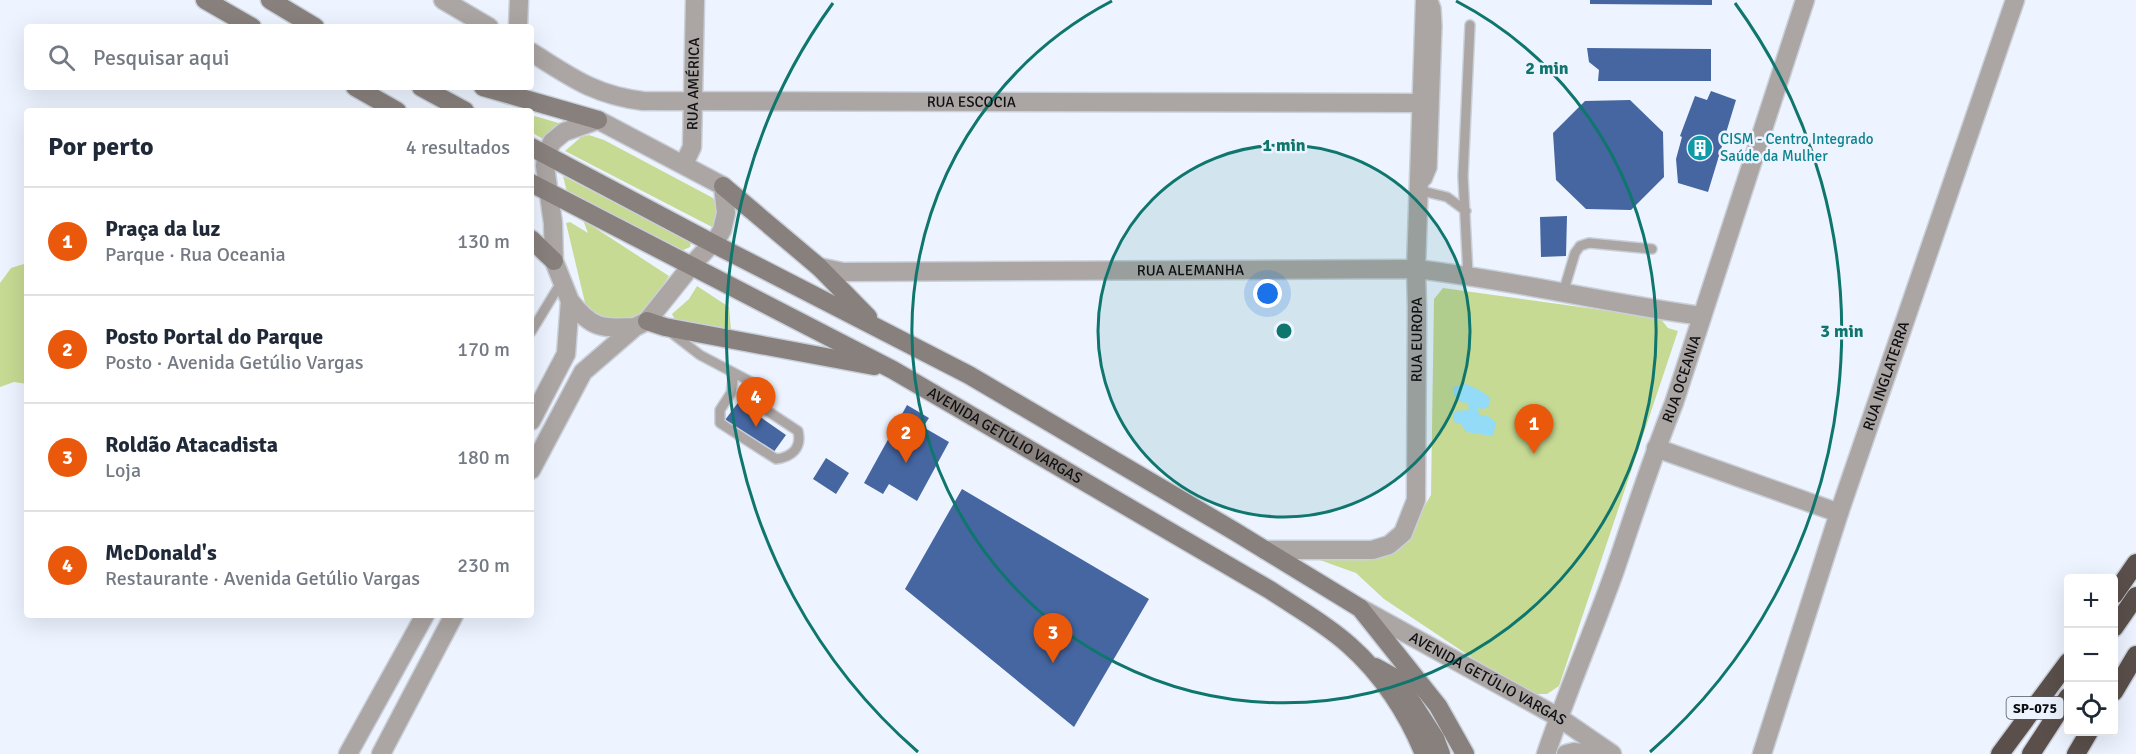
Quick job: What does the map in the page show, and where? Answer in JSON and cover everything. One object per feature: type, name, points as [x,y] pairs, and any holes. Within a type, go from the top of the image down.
[{"type":"highway","points":[[2118,590],[2136,563]]},
{"type":"highway","points":[[2118,622],[2136,596]]},
{"type":"highway","points":[[2118,685],[2136,655]]},
{"type":"highway","points":[[1986,754],[2064,667]]},
{"type":"highway","name":"SP-075","points":[[2000,754],[2064,668]]},
{"type":"highway","name":"SP-075","points":[[2031,754],[2064,703]]},
{"type":"highway","points":[[2076,754],[2087,736]]},
{"type":"main road","points":[[205,0],[247,24]]},
{"type":"main road","points":[[270,0],[310,24]]},
{"type":"main road","points":[[361,90],[392,108]]},
{"type":"main road","points":[[426,90],[460,108]]},
{"type":"main road","points":[[493,90],[598,120]]},
{"type":"main road","name":"AVENIDA GETÚLIO VARGAS","points":[[538,151],[969,375],[1360,608],[1438,706],[1465,754]]},
{"type":"main road","name":"AVENIDA GETÚLIO VARGAS","points":[[534,185],[893,370],[1270,590],[1339,637],[1368,663],[1398,703],[1416,734],[1424,754]]},
{"type":"main road","points":[[723,186],[819,267],[886,332]]},
{"type":"main road","points":[[534,245],[554,261]]},
{"type":"main road","points":[[641,324],[893,370]]},
{"type":"main road","points":[[1368,663],[1396,680],[1435,738],[1441,754]]},
{"type":"street","points":[[443,0],[484,24]]},
{"type":"street","points":[[518,24],[519,0]]},
{"type":"street","name":"RUA AMÉRICA","points":[[684,165],[692,147],[695,0]]},
{"type":"street","name":"RUA EUROPA","points":[[1265,550],[1372,550],[1389,545],[1403,533],[1416,500],[1418,308],[1416,269],[1425,0]]},
{"type":"street","name":"RUA OCEANIA","points":[[1546,754],[1674,403],[1805,0]]},
{"type":"street","name":"RUA INGLATERRA","points":[[1761,754],[1839,513],[2015,0]]},
{"type":"street","name":"RUA ESCOCIA","points":[[534,54],[589,88],[614,96],[643,101],[1422,103]]},
{"type":"street","points":[[534,464],[583,372],[641,324],[712,243],[722,230],[725,221],[723,186],[598,120],[564,132],[538,151],[549,193],[554,261],[570,301],[583,317],[593,324],[613,328],[641,324]]},
{"type":"street","name":"RUA ALEMANHA","points":[[819,267],[843,272],[1416,269],[1468,275],[1563,294],[1702,316]]},
{"type":"street","points":[[534,415],[566,354],[570,301]]},
{"type":"street","points":[[1656,448],[1839,513]]},
{"type":"street","name":"AVENIDA GETÚLIO VARGAS","points":[[1360,608],[1558,717],[1612,754]]},
{"type":"street","points":[[348,754],[422,618]]},
{"type":"street","points":[[381,754],[452,618]]},
{"type":"street","points":[[1566,754],[1574,752],[1594,754]]},
{"type":"lane","points":[[1433,0],[1437,26],[1432,168],[1427,180],[1419,188],[1447,197],[1466,212]]},
{"type":"lane","points":[[1468,275],[1463,176],[1470,25]]},
{"type":"lane","points":[[1563,294],[1575,253],[1580,246],[1589,243],[1652,249]]},
{"type":"lane","points":[[534,327],[562,280]]},
{"type":"lane","points":[[665,327],[690,349],[757,385],[760,406],[798,431],[800,439],[798,448],[789,457],[776,459],[720,423],[720,410],[730,393],[734,374]]},
{"type":"green space","points":[[534,116],[562,124],[543,139],[534,134]]},
{"type":"green space","points":[[589,135],[604,140],[713,198],[718,208],[714,228],[565,151],[581,137]]},
{"type":"green space","points":[[563,176],[691,242],[690,247],[681,251],[567,192]]},
{"type":"green space","points":[[583,220],[669,276],[652,303],[638,315],[615,320],[599,316],[586,307],[566,223],[570,222],[588,233]]},
{"type":"green space","points":[[24,264],[24,384],[14,382],[0,387],[0,283],[11,268]]},
{"type":"green space","points":[[697,286],[729,307],[731,330],[675,320],[672,314],[689,299]]},
{"type":"green space","points":[[1443,288],[1660,318],[1668,328],[1678,331],[1559,686],[1547,694],[1535,694],[1474,659],[1384,599],[1356,573],[1317,559],[1358,559],[1377,555],[1421,512],[1431,495],[1434,299]]},
{"type":"water","points":[[1466,384],[1490,398],[1489,406],[1484,409],[1477,408],[1480,415],[1490,417],[1496,423],[1493,436],[1466,432],[1461,424],[1454,422],[1455,411],[1469,410],[1468,403],[1460,402],[1454,395],[1453,387]]},
{"type":"building","points":[[1590,0],[1712,0],[1712,5],[1590,4]]},
{"type":"building","points":[[1587,48],[1711,49],[1711,81],[1598,81],[1599,70],[1589,62]]},
{"type":"building","name":"CISM - Centro Integrado Saúde da Mulher","points":[[1711,91],[1736,100],[1708,192],[1678,183],[1676,159],[1682,137],[1680,136],[1695,96],[1707,100]]},
{"type":"building","points":[[1630,100],[1663,132],[1664,177],[1631,210],[1586,209],[1556,180],[1553,133],[1585,101]]},
{"type":"building","points":[[1567,216],[1566,256],[1541,257],[1540,217]]},
{"type":"building","points":[[740,400],[786,435],[773,453],[725,420]]},
{"type":"building","points":[[907,405],[929,418],[923,427],[949,442],[917,501],[889,484],[883,494],[864,483]]},
{"type":"building","points":[[826,458],[849,473],[836,494],[813,479]]},
{"type":"building","points":[[962,489],[1149,599],[1074,727],[905,589]]},
{"type":"place","name":"CISM - Centro Integrado Saúde da Mulher","points":[[1700,148]]},
{"type":"place","name":"McDonald's","points":[[756,427]]},
{"type":"place","name":"Praça da luz","points":[[1534,454]]},
{"type":"place","name":"Posto Portal do Parque","points":[[906,463]]},
{"type":"place","name":"Roldão Atacadista","points":[[1053,663]]}]
